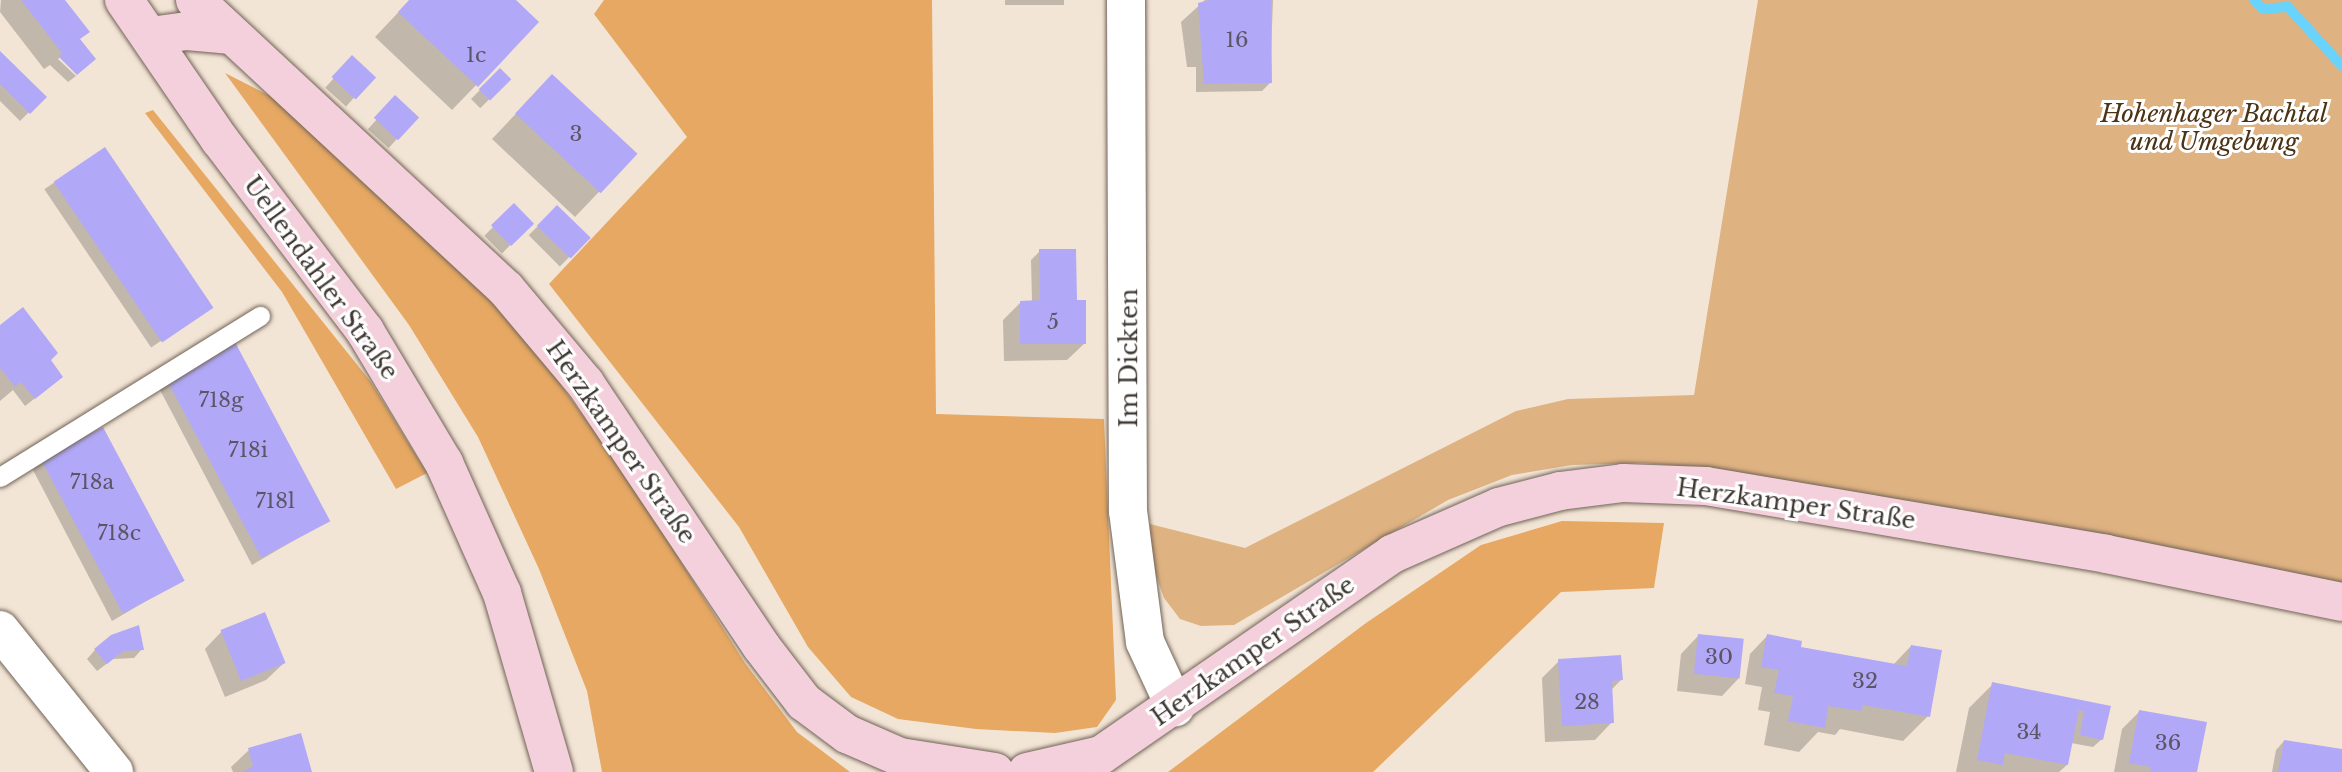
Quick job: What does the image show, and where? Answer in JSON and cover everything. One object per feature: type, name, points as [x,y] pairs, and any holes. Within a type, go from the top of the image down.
[{"type":"main road","name":"Uellendahler Straße","points":[[124,0],[220,140],[365,331],[444,463],[502,593],[554,772]]},
{"type":"main road","name":"Herzkamper Straße","points":[[195,0],[506,289],[585,383],[761,646],[804,702],[847,734],[900,757],[995,772]]},
{"type":"main road","points":[[151,36],[187,31],[232,35]]},
{"type":"main road","name":"Herzkamper Straße","points":[[1027,772],[1101,755],[1175,707],[1392,554],[1499,508],[1560,491],[1623,483],[1706,486],[1794,499],[2342,602]]},
{"type":"street","name":"Im Dickten","points":[[1126,0],[1128,511],[1145,642],[1175,707]]},
{"type":"street","points":[[0,630],[114,772]]},
{"type":"lane","points":[[0,477],[260,316]]},
{"type":"green space","name":"Hohenhager Bachtal und Umgebung","points":[[1758,0],[2342,0],[2342,585],[1725,470],[1643,463],[1572,465],[1512,475],[1448,500],[1234,625],[1201,626],[1180,619],[1164,598],[1150,559],[1150,524],[1245,548],[1516,411],[1568,399],[1694,395]]},
{"type":"shaded area","points":[[604,0],[932,0],[936,414],[1104,419],[1116,700],[1097,727],[1055,733],[976,729],[898,719],[851,697],[808,647],[739,527],[549,284],[687,137],[594,14]]},
{"type":"shaded area","points":[[225,73],[270,96],[455,255],[538,353],[630,481],[745,663],[797,732],[850,772],[602,772],[587,691],[539,569],[478,437],[409,325]]},
{"type":"shaded area","points":[[153,110],[371,382],[427,473],[396,489],[282,292],[145,113]]},
{"type":"shaded area","points":[[1562,521],[1664,523],[1654,588],[1561,592],[1373,772],[1168,772],[1366,623],[1481,545]]},
{"type":"building","points":[[21,0],[65,0],[90,32],[80,39],[96,59],[77,75],[59,57],[62,53]]},
{"type":"building","points":[[409,0],[516,0],[539,22],[478,87],[398,12]]},
{"type":"building","points":[[1209,0],[1271,0],[1272,83],[1204,84],[1198,3]]},
{"type":"building","points":[[0,51],[47,97],[30,114],[0,84]]},
{"type":"building","points":[[352,55],[376,78],[356,99],[332,77]]},
{"type":"building","points":[[500,68],[511,79],[490,101],[479,89]]},
{"type":"building","points":[[552,74],[638,154],[601,193],[515,113]]},
{"type":"building","points":[[395,95],[419,118],[398,140],[374,118]]},
{"type":"building","points":[[105,147],[213,308],[162,343],[54,182]]},
{"type":"building","points":[[514,203],[534,224],[511,246],[491,225]]},
{"type":"building","points":[[557,205],[591,238],[571,259],[537,226]]},
{"type":"building","points":[[1039,249],[1076,249],[1077,300],[1086,300],[1086,344],[1020,344],[1020,301],[1040,300]]},
{"type":"building","points":[[23,307],[58,353],[51,360],[63,377],[35,399],[21,382],[15,387],[0,368],[0,325]]},
{"type":"building","points":[[235,342],[330,521],[261,558],[166,379]]},
{"type":"building","points":[[103,427],[185,581],[123,613],[41,460]]},
{"type":"building","points":[[265,612],[286,663],[241,681],[220,630]]},
{"type":"building","points":[[139,625],[144,650],[123,651],[107,664],[94,649],[111,635]]},
{"type":"building","points":[[1698,634],[1744,639],[1740,679],[1694,674]]},
{"type":"building","points":[[1767,634],[1802,641],[1801,647],[1907,666],[1911,645],[1942,650],[1930,717],[1863,705],[1861,711],[1828,706],[1825,728],[1788,721],[1793,696],[1774,693],[1779,670],[1761,667]]},
{"type":"building","points":[[1621,655],[1623,680],[1612,681],[1614,723],[1562,726],[1558,659]]},
{"type":"building","points":[[1992,682],[2111,706],[2103,740],[2080,735],[2084,711],[2079,710],[2068,765],[2005,753],[2003,765],[1977,760]]},
{"type":"building","points":[[2139,710],[2207,722],[2197,772],[2150,772],[2151,767],[2129,763]]},
{"type":"building","points":[[301,733],[312,772],[244,772],[253,766],[248,748]]},
{"type":"building","points":[[2284,740],[2342,749],[2342,772],[2278,772]]},
{"type":"waterway","points":[[2254,0],[2263,9],[2288,7],[2342,66]]}]
